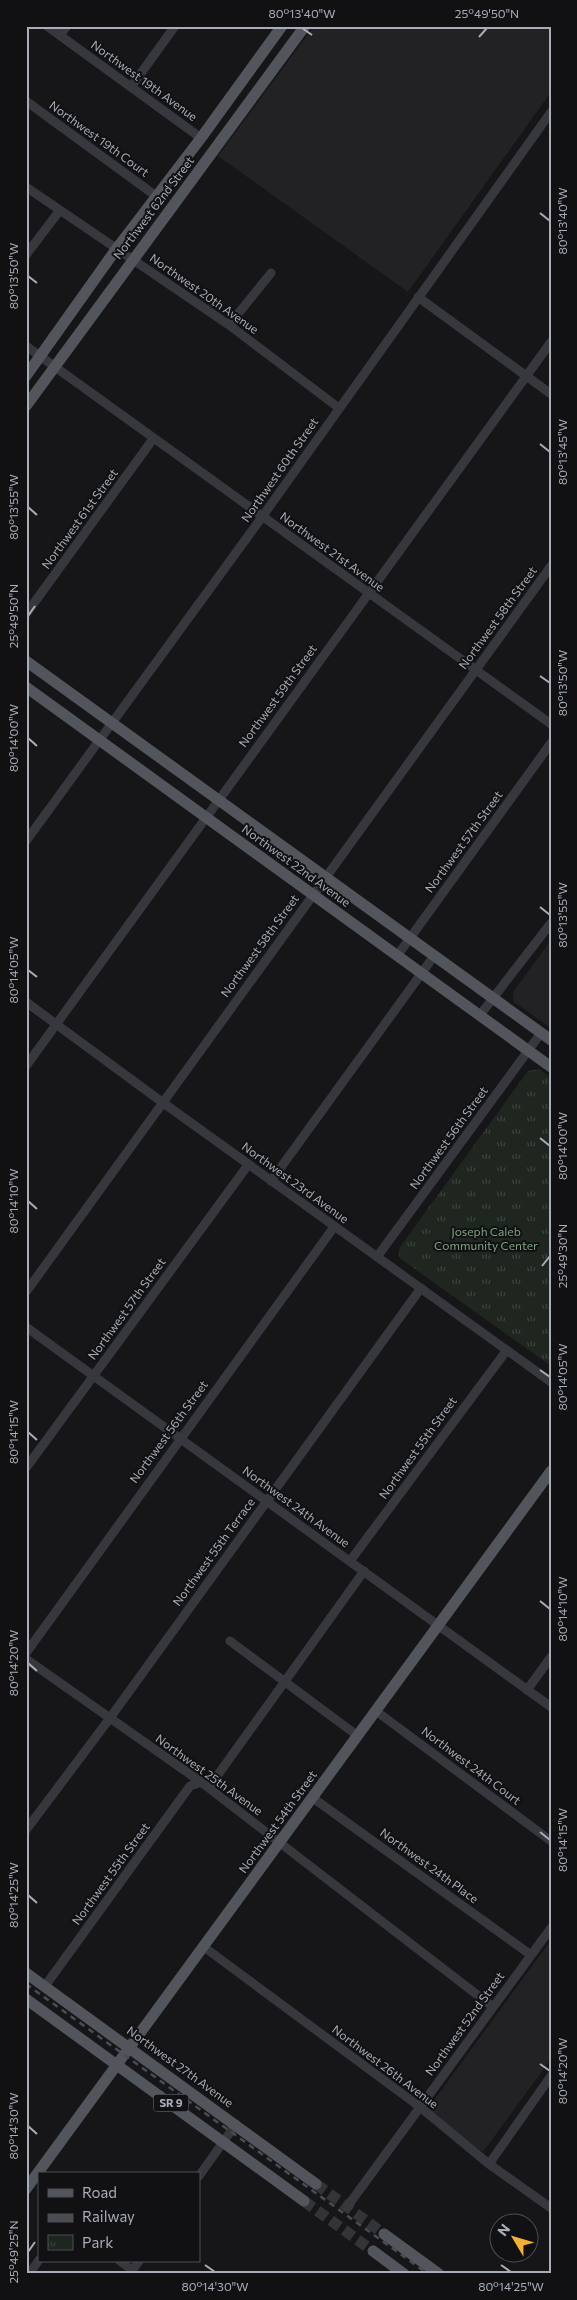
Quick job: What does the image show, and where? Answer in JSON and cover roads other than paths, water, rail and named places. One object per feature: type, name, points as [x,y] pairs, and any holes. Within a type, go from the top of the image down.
[{"type":"main road","name":"Northwest 62nd Street","points":[[26,376],[117,248],[201,138],[282,26]]},
{"type":"main road","name":"Northwest 62nd Street","points":[[26,406],[132,259],[216,149],[305,26]]},
{"type":"main road","name":"Northwest 22nd Avenue","points":[[26,661],[551,1040]]},
{"type":"main road","name":"Northwest 22nd Avenue","points":[[26,687],[551,1067]]},
{"type":"main road","name":"Northwest 54th Street","points":[[39,2172],[551,1471]]},
{"type":"main road","name":"Northwest 27th Avenue","points":[[26,1973],[316,2184]]},
{"type":"main road","name":"SR 9","points":[[26,1999],[304,2201]]},
{"type":"main road","name":"Northwest 54th Street","points":[[26,2190],[38,2174]]},
{"type":"main road","points":[[384,2234],[439,2273]]},
{"type":"main road","points":[[373,2251],[404,2274]]},
{"type":"main road","points":[[422,2274],[424,2270],[439,2273]]},
{"type":"street","name":"Northwest 19th Avenue","points":[[47,26],[201,138]]},
{"type":"street","points":[[60,35],[67,26]]},
{"type":"street","points":[[131,87],[175,26]]},
{"type":"street","name":"Northwest 19th Court","points":[[26,101],[156,196]]},
{"type":"street","name":"Northwest 60th Street","points":[[26,841],[262,517],[551,112]]},
{"type":"street","name":"Northwest 20th Avenue","points":[[26,187],[229,325],[339,408]]},
{"type":"street","points":[[26,256],[60,210]]},
{"type":"street","points":[[229,325],[271,273]]},
{"type":"street","points":[[418,297],[551,394]]},
{"type":"street","name":"Northwest 59th Street","points":[[26,1066],[551,342]]},
{"type":"street","name":"Northwest 21st Avenue","points":[[26,346],[551,724]]},
{"type":"street","name":"Northwest 61st Street","points":[[26,614],[153,438]]},
{"type":"street","name":"Northwest 58th Street","points":[[26,1292],[551,566]]},
{"type":"street","name":"Northwest 57th Street","points":[[397,956],[551,742]]},
{"type":"street","points":[[480,1015],[551,923]]},
{"type":"street","points":[[271,1181],[434,956]]},
{"type":"street","name":"Northwest 23rd Avenue","points":[[26,1002],[248,1165],[551,1382]]},
{"type":"street","name":"Northwest 56th Street","points":[[377,1257],[541,1033]]},
{"type":"street","name":"Northwest 57th Street","points":[[26,1468],[248,1165]]},
{"type":"street","name":"Northwest 56th Street","points":[[26,1653],[334,1227]]},
{"type":"street","name":"Northwest 55th Terrace","points":[[26,1830],[110,1718],[421,1288]]},
{"type":"street","name":"Northwest 24th Avenue","points":[[26,1327],[551,1708]]},
{"type":"street","name":"Northwest 55th Street","points":[[350,1561],[507,1350]]},
{"type":"street","points":[[202,1782],[212,1783],[364,1571]]},
{"type":"street","points":[[230,1641],[358,1736]]},
{"type":"street","points":[[527,1690],[551,1657]]},
{"type":"street","name":"Northwest 25th Avenue","points":[[26,1658],[202,1782],[493,2007]]},
{"type":"street","name":"Northwest 24th Court","points":[[376,1711],[551,1841]]},
{"type":"street","name":"Northwest 55th Street","points":[[45,1986],[190,1786],[202,1782]]},
{"type":"street","name":"Northwest 24th Place","points":[[313,1798],[531,1955]]},
{"type":"street","name":"Northwest 52nd Street","points":[[346,2207],[551,1928]]},
{"type":"street","name":"Northwest 26th Avenue","points":[[204,1947],[420,2107],[489,2164],[551,2208]]},
{"type":"street","points":[[489,2164],[551,2076]]},
{"type":"street","points":[[200,2175],[236,2124]]},
{"type":"street","points":[[29,2274],[38,2261]]},
{"type":"street","points":[[121,2262],[131,2272]]},
{"type":"tunnel","points":[[316,2184],[384,2234]]},
{"type":"tunnel","points":[[304,2201],[373,2251]]},
{"type":"railway","points":[[26,1984],[428,2274]]},
{"type":"park label","name":"Joseph Caleb Community Center","points":[[486,1239]]}]
